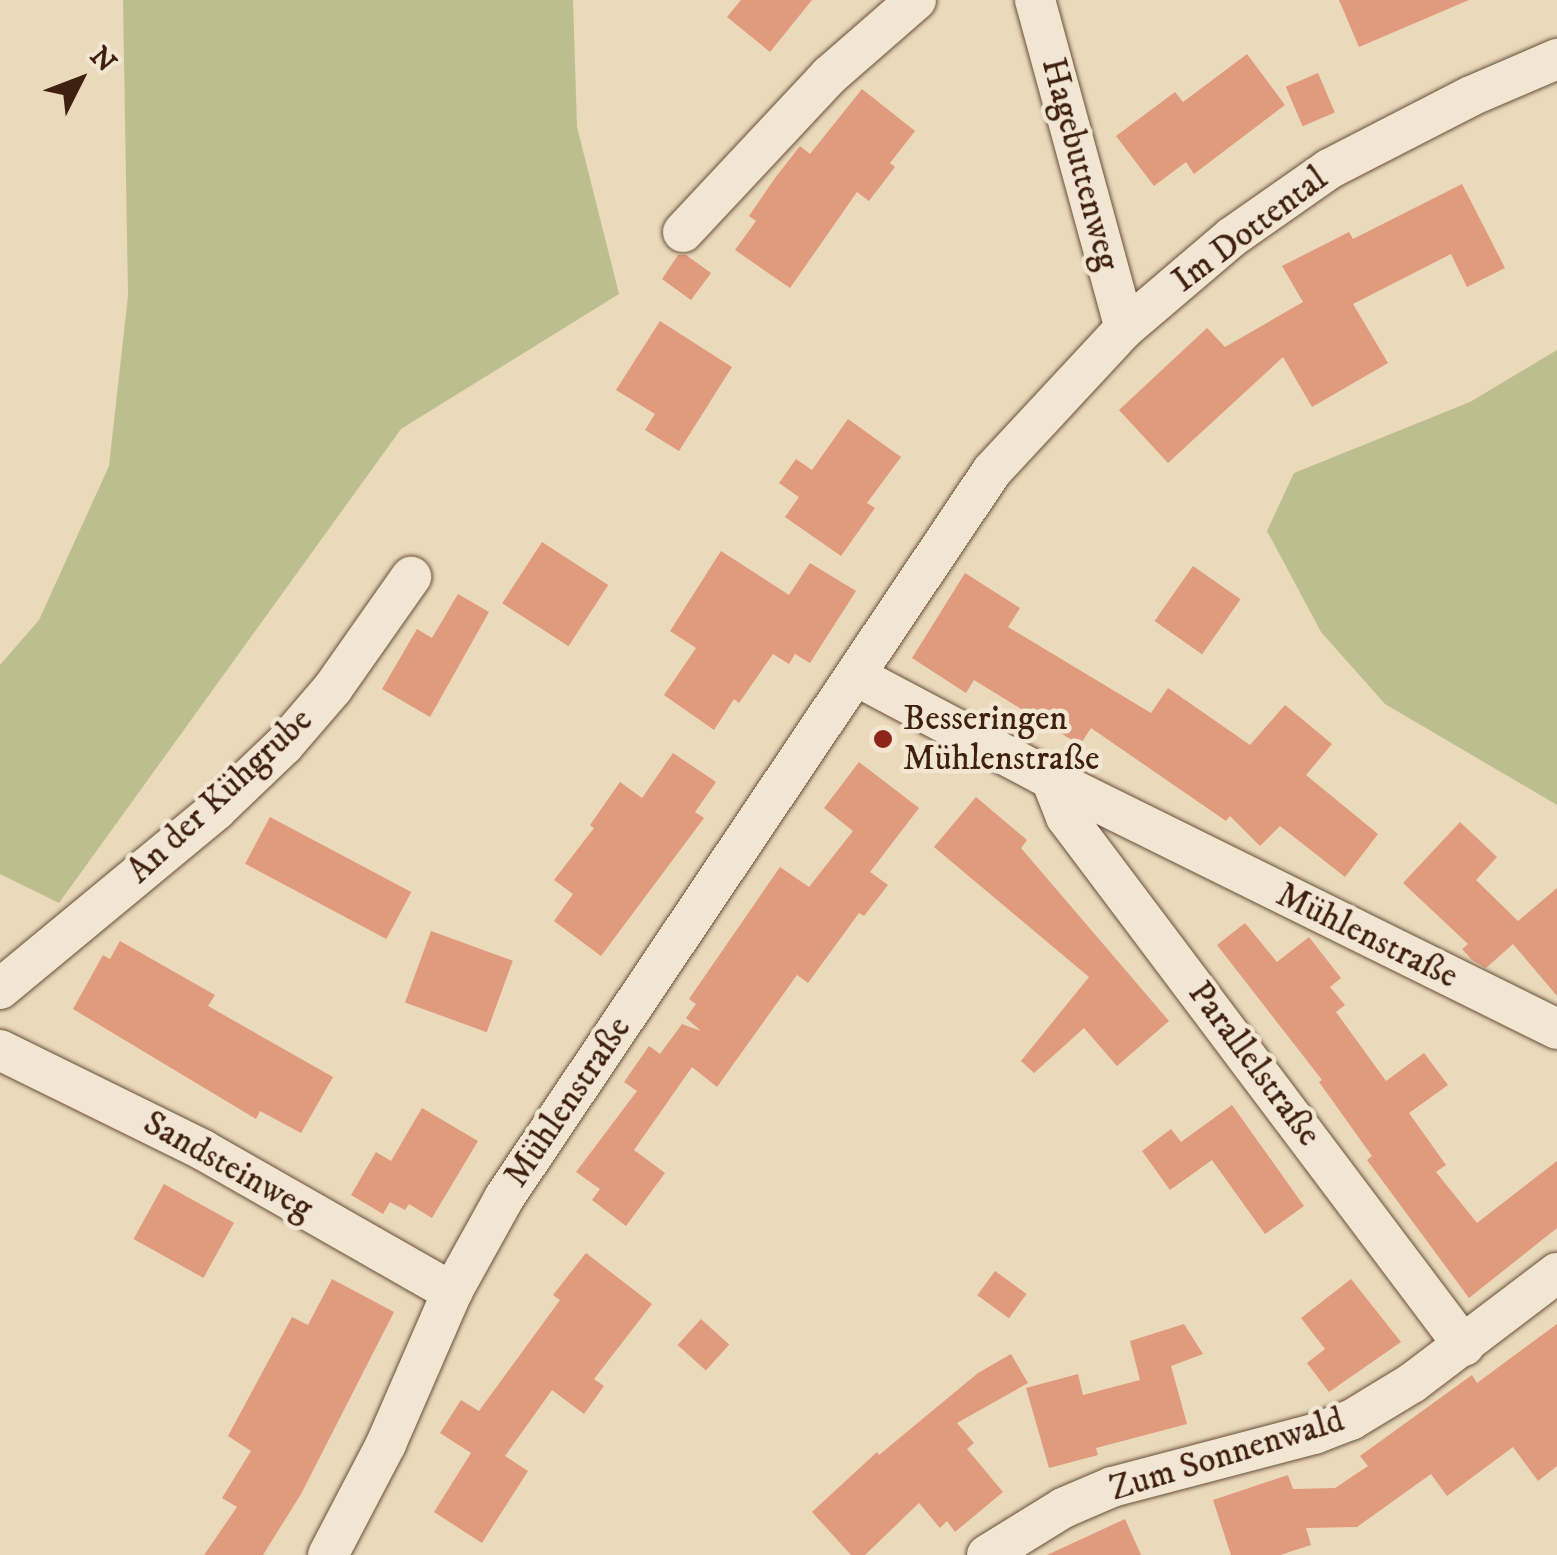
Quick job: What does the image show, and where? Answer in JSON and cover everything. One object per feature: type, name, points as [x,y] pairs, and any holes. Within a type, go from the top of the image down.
[{"type":"street","points":[[683,232],[830,75],[916,0]]},
{"type":"street","name":"Hagebuttenweg","points":[[1035,0],[1126,328]]},
{"type":"street","name":"Im Dottental","points":[[992,470],[1126,328],[1232,237],[1329,169],[1471,96],[1557,59]]},
{"type":"street","name":"Mühlenstraße","points":[[328,1555],[386,1444],[452,1292],[504,1198],[858,676],[992,470]]},
{"type":"street","name":"An der Kühgrube","points":[[0,989],[216,810],[284,745],[333,688],[410,577]]},
{"type":"street","name":"Mühlenstraße","points":[[858,676],[1051,779],[1557,1030]]},
{"type":"street","name":"Parallelstraße","points":[[1051,779],[1066,817],[1464,1346]]},
{"type":"street","name":"Sandsteinweg","points":[[0,1050],[203,1150],[452,1292]]},
{"type":"street","name":"Zum Sonnenwald","points":[[987,1555],[1063,1508],[1112,1488],[1180,1466],[1314,1434],[1351,1420],[1464,1346],[1557,1273]]},
{"type":"green space","points":[[123,0],[573,0],[577,127],[619,294],[401,429],[59,903],[0,874],[0,665],[39,620],[109,466],[128,296]]},
{"type":"green space","points":[[1557,350],[1557,805],[1385,704],[1321,632],[1267,531],[1294,473],[1470,402]]},
{"type":"building","points":[[741,0],[812,0],[770,52],[727,17]]},
{"type":"building","points":[[1339,0],[1469,0],[1359,47]]},
{"type":"building","points":[[1247,54],[1285,105],[1194,174],[1186,162],[1154,186],[1116,136],[1175,92],[1183,102]]},
{"type":"building","points":[[1318,73],[1335,113],[1303,126],[1286,87]]},
{"type":"building","points":[[862,89],[915,131],[890,163],[895,167],[869,201],[857,192],[790,288],[735,250],[756,221],[749,216],[800,146],[810,154]]},
{"type":"building","points":[[1462,184],[1505,268],[1467,287],[1451,254],[1353,304],[1388,363],[1312,407],[1283,357],[1168,463],[1119,410],[1207,328],[1225,347],[1303,302],[1282,266],[1349,232],[1353,239]]},
{"type":"building","points":[[678,255],[686,255],[711,273],[691,300],[662,279]]},
{"type":"building","points":[[660,321],[732,367],[679,451],[645,430],[655,414],[616,390]]},
{"type":"building","points":[[848,419],[901,457],[867,503],[875,508],[841,556],[785,517],[799,497],[779,483],[796,459],[812,470]]},
{"type":"building","points":[[542,542],[608,585],[568,646],[502,603]]},
{"type":"building","points":[[721,551],[789,595],[810,563],[856,591],[810,663],[795,654],[789,664],[773,654],[739,703],[734,699],[714,730],[664,695],[696,648],[670,631]]},
{"type":"building","points":[[1193,566],[1241,599],[1202,654],[1155,621]]},
{"type":"building","points":[[965,573],[1020,608],[1008,627],[1151,713],[1168,688],[1250,745],[1285,705],[1332,744],[1306,775],[1378,834],[1345,877],[1280,826],[1260,846],[1230,816],[1226,821],[1091,728],[1080,745],[974,680],[966,693],[912,658]]},
{"type":"building","points":[[458,594],[489,612],[430,717],[382,689],[417,629],[432,638]]},
{"type":"building","points":[[673,753],[716,782],[695,812],[704,818],[601,956],[554,921],[573,894],[554,880],[594,828],[590,825],[620,782],[642,798]]},
{"type":"building","points":[[859,762],[919,808],[870,872],[888,885],[864,916],[859,913],[808,983],[797,975],[717,1087],[692,1067],[634,1150],[665,1173],[626,1226],[592,1200],[600,1189],[576,1172],[637,1091],[624,1082],[649,1046],[660,1054],[682,1024],[701,1031],[686,1018],[696,1004],[689,999],[780,867],[809,887],[853,831],[824,808]]},
{"type":"building","points":[[976,797],[1027,840],[1021,848],[1169,1021],[1117,1066],[1084,1028],[1034,1073],[1021,1061],[1089,977],[934,847]]},
{"type":"building","points":[[270,817],[411,892],[386,939],[245,864]]},
{"type":"building","points":[[1460,822],[1497,857],[1476,880],[1518,921],[1557,888],[1557,996],[1513,944],[1486,968],[1472,960],[1462,949],[1468,944],[1403,883]]},
{"type":"building","points":[[1245,923],[1277,962],[1309,937],[1341,978],[1330,987],[1345,1005],[1336,1012],[1386,1081],[1424,1053],[1448,1085],[1409,1113],[1446,1165],[1436,1172],[1477,1223],[1557,1161],[1557,1228],[1469,1298],[1367,1160],[1372,1156],[1319,1082],[1322,1080],[1217,945]]},
{"type":"building","points":[[431,931],[513,961],[487,1032],[405,1002]]},
{"type":"building","points":[[120,941],[215,995],[208,1006],[333,1077],[301,1133],[260,1111],[256,1119],[73,1009],[103,955],[110,959]]},
{"type":"building","points":[[1232,1105],[1304,1206],[1265,1234],[1212,1160],[1170,1190],[1142,1151],[1171,1129],[1181,1142]]},
{"type":"building","points":[[422,1108],[478,1141],[432,1218],[409,1204],[405,1210],[390,1202],[383,1214],[351,1195],[376,1152],[391,1161]]},
{"type":"building","points":[[164,1184],[234,1223],[203,1278],[133,1239]]},
{"type":"building","points":[[586,1253],[652,1304],[594,1379],[604,1386],[584,1414],[552,1390],[505,1456],[528,1471],[482,1543],[434,1512],[471,1453],[440,1433],[461,1400],[479,1411],[560,1300],[553,1295]]},
{"type":"building","points":[[995,1271],[1027,1294],[1009,1318],[977,1295]]},
{"type":"building","points":[[332,1279],[394,1312],[301,1494],[263,1555],[204,1555],[237,1507],[222,1498],[251,1451],[228,1436],[292,1317],[308,1325]]},
{"type":"building","points":[[1351,1279],[1401,1342],[1329,1392],[1307,1363],[1325,1349],[1301,1318]]},
{"type":"building","points":[[701,1319],[729,1344],[706,1370],[678,1345]]},
{"type":"building","points":[[1184,1324],[1203,1354],[1171,1366],[1187,1424],[1096,1448],[1098,1455],[1049,1468],[1026,1388],[1078,1374],[1083,1395],[1140,1380],[1130,1341]]},
{"type":"building","points":[[1557,1324],[1557,1466],[1538,1481],[1513,1447],[1447,1496],[1431,1474],[1357,1527],[1306,1528],[1311,1545],[1280,1555],[1231,1555],[1213,1500],[1288,1475],[1293,1489],[1335,1488],[1368,1466],[1360,1456],[1472,1375],[1477,1383]]},
{"type":"building","points":[[1011,1354],[1028,1383],[957,1423],[974,1443],[967,1449],[1003,1492],[955,1532],[947,1521],[940,1528],[919,1503],[865,1555],[851,1555],[812,1512],[877,1452],[879,1455],[978,1373]]},
{"type":"building","points":[[1125,1519],[1141,1555],[1047,1555]]},
{"type":"place","name":"Besseringen Mühlenstraße","points":[[883,739]]}]
